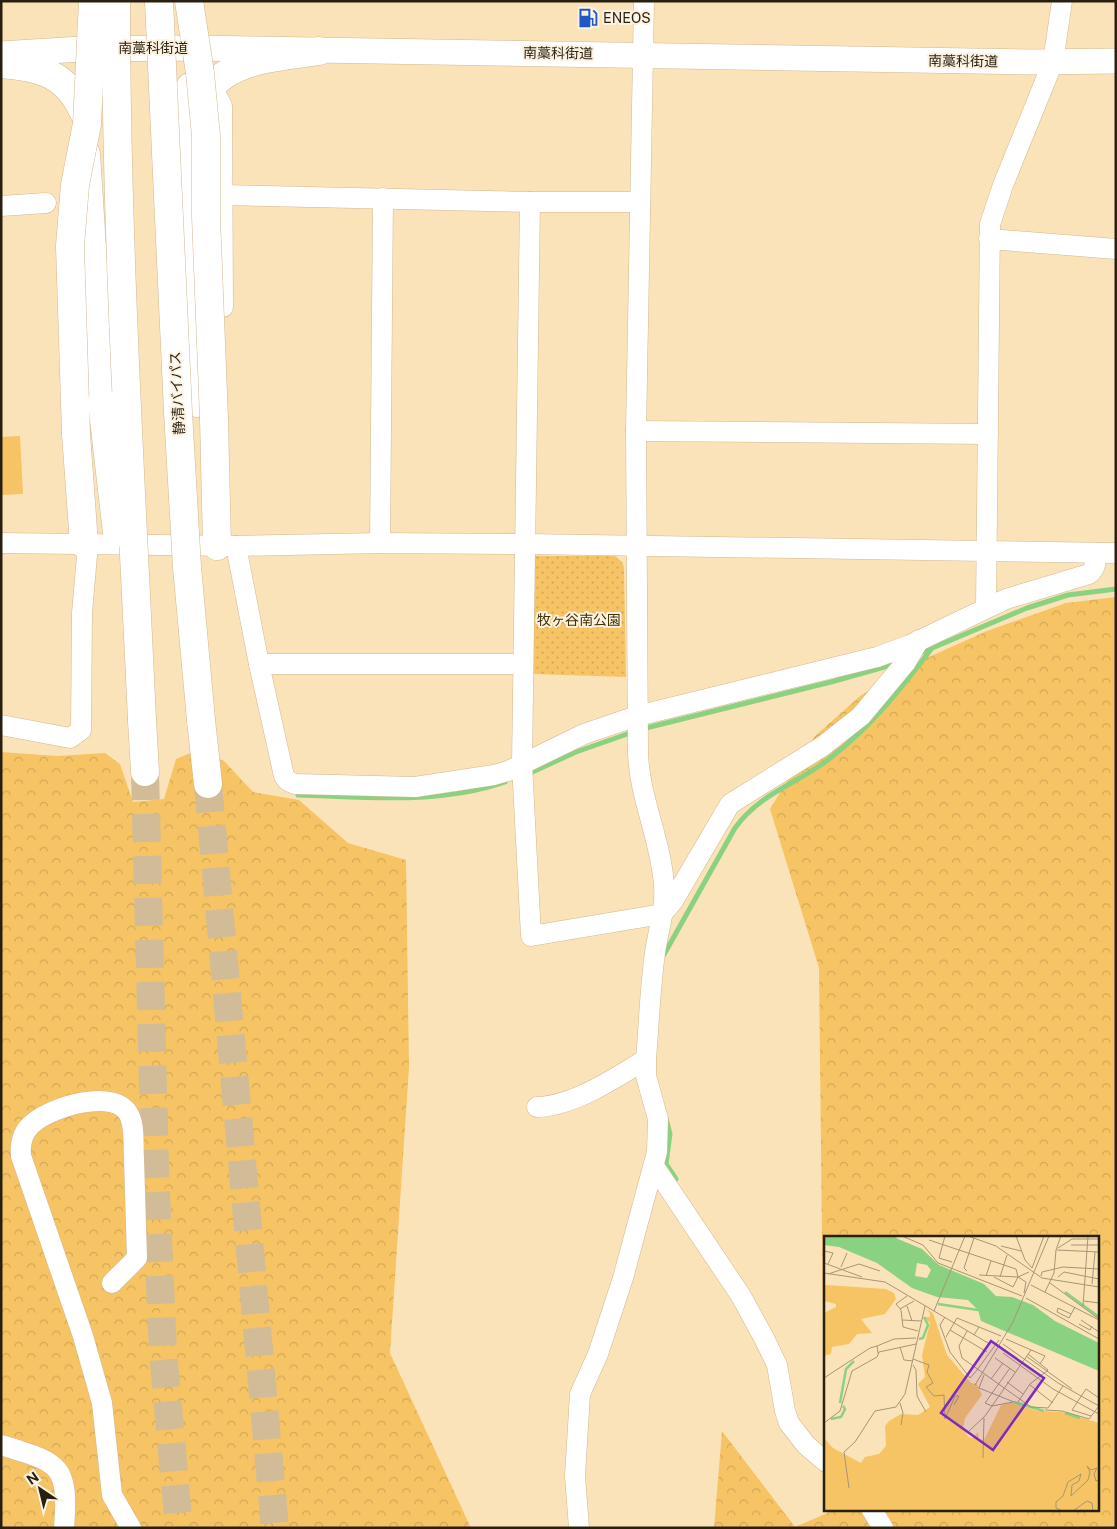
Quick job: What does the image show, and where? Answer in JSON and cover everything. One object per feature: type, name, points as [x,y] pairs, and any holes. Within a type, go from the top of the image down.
[{"type":"highway","points":[[86,544],[76,434],[70,246],[75,185],[87,124],[93,1]]},
{"type":"highway","points":[[116,1],[116,74],[127,404],[145,772]]},
{"type":"highway","name":"静清バイパス","points":[[159,1],[187,567],[208,784]]},
{"type":"highway","points":[[190,1],[206,136],[206,411],[195,535],[201,639],[201,720]]},
{"type":"highway","points":[[190,48],[191,247],[206,411],[216,466],[226,546]]},
{"type":"highway","points":[[81,49],[102,402],[107,454],[142,720]]},
{"type":"highway","points":[[191,119],[199,100],[210,85],[239,65],[319,50]]},
{"type":"highway","points":[[1,64],[42,70],[61,80],[71,90],[84,113]]},
{"type":"main road","name":"南藁科街道","points":[[1,54],[81,49],[190,48],[1052,62],[1116,60]]},
{"type":"street","points":[[80,1],[81,49]]},
{"type":"street","points":[[190,1],[190,48]]},
{"type":"street","points":[[579,1528],[575,1476],[580,1394],[598,1354],[623,1278],[654,1166],[659,1134],[658,1119],[646,1076],[646,1059],[655,952],[662,914],[664,884],[660,854],[638,771],[637,716],[636,431],[644,1]]},
{"type":"street","points":[[986,608],[988,551],[989,239],[992,217],[1003,185],[1052,62],[1062,1]]},
{"type":"street","points":[[210,85],[222,106],[222,268],[227,439],[224,455],[216,466]]},
{"type":"street","points":[[223,195],[530,202],[640,202]]},
{"type":"street","points":[[380,543],[382,198]]},
{"type":"street","points":[[530,202],[522,764],[531,936],[662,914],[673,901],[730,804],[822,746],[861,716],[906,662],[919,640]]},
{"type":"street","points":[[1,206],[46,203]]},
{"type":"street","points":[[989,239],[1116,249]]},
{"type":"street","points":[[636,431],[988,434]]},
{"type":"street","points":[[1,543],[226,546],[380,543],[525,544],[1106,553]]},
{"type":"street","points":[[1,724],[70,738],[82,730],[82,613],[86,544]]},
{"type":"street","points":[[226,546],[259,664],[284,776],[288,781],[295,784],[415,787],[494,775],[522,764],[584,734],[637,716],[877,657],[919,640],[986,608],[1050,584],[1089,574],[1106,553]]},
{"type":"street","points":[[259,664],[523,664]]},
{"type":"street","points":[[537,1106],[551,1106],[595,1088],[646,1059]]},
{"type":"street","points":[[112,1283],[137,1258],[133,1140],[130,1116],[122,1106],[110,1100],[87,1100],[31,1124],[23,1136],[20,1145],[21,1156],[83,1336],[102,1403],[112,1495],[131,1528]]},
{"type":"street","points":[[654,1166],[741,1296],[765,1340],[777,1365],[789,1424],[806,1445],[824,1460]]},
{"type":"street","points":[[1,1446],[38,1457],[57,1468],[62,1476],[66,1495],[64,1528]]},
{"type":"street","points":[[873,1512],[883,1528]]},
{"type":"green space","points":[[20,436],[23,494],[1,495],[1,437]]},
{"type":"green space","name":"牧ヶ谷南公園","points":[[533,556],[615,556],[622,562],[624,567],[626,677],[533,674]]},
{"type":"green space","points":[[1116,597],[1116,1528],[714,1528],[722,1431],[795,1527],[829,1512],[1100,1512],[1100,1236],[824,1236],[824,1331],[819,968],[770,809],[814,737],[860,696],[911,665],[987,631],[1066,603]]},
{"type":"green space","points":[[202,748],[225,762],[253,792],[299,800],[348,843],[406,860],[409,1067],[390,1353],[471,1528],[1,1528],[1,752],[57,756],[105,753],[120,764],[133,802],[164,799],[176,759]]},
{"type":"waterway","points":[[918,654],[1027,608],[1068,595],[1116,589]]},
{"type":"waterway","points":[[662,958],[735,828],[745,816],[767,797],[817,768],[859,734],[885,707],[932,648]]},
{"type":"waterway","points":[[642,729],[831,682],[895,664]]},
{"type":"waterway","points":[[528,774],[576,752],[633,732]]},
{"type":"waterway","points":[[298,795],[376,798],[429,797],[455,794],[505,782]]},
{"type":"waterway","points":[[666,1118],[670,1134],[666,1164],[676,1179]]},
{"type":"tunnel","points":[[145,772],[155,1170],[163,1352],[179,1528]]},
{"type":"tunnel","points":[[208,784],[275,1528]]},
{"type":"place","name":"ENEOS","points":[[588,18]]}]
